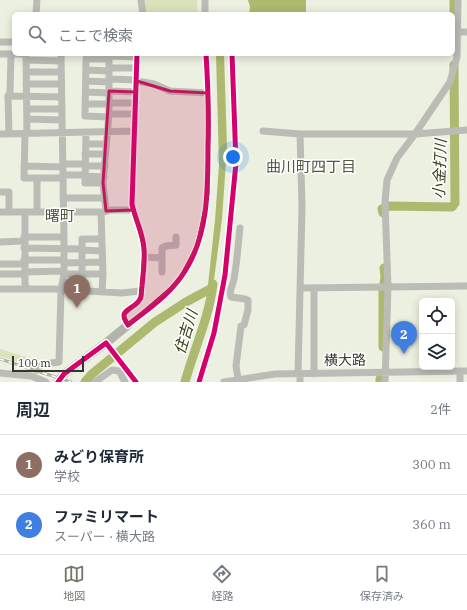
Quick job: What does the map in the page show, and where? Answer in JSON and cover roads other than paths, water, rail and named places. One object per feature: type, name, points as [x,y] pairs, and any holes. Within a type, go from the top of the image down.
[{"type":"main road","points":[[58,382],[64,374],[108,345],[128,325]]},
{"type":"street","points":[[36,12],[37,0]]},
{"type":"street","points":[[141,0],[143,12]]},
{"type":"street","points":[[205,0],[205,12]]},
{"type":"street","points":[[385,382],[388,287],[385,202],[387,180],[398,158],[450,82],[457,57],[458,0]]},
{"type":"street","points":[[458,32],[467,32]]},
{"type":"street","points":[[0,42],[12,42]]},
{"type":"street","points":[[0,54],[11,54],[10,93],[8,96],[9,134]]},
{"type":"street","points":[[26,56],[26,134],[24,178],[37,178],[85,165],[104,166]]},
{"type":"street","points":[[137,56],[132,189],[133,210],[141,232],[144,257],[142,286],[140,291],[141,298],[124,315],[124,319],[128,325],[178,282],[191,262],[197,246],[204,221],[208,194],[208,93],[206,56]]},
{"type":"street","points":[[26,60],[61,57],[64,273],[59,362],[44,364],[34,373]]},
{"type":"street","points":[[102,292],[103,274],[101,239],[105,198],[104,166],[106,144],[108,116],[109,103],[109,59],[86,59],[86,116],[108,116],[136,114]]},
{"type":"street","points":[[86,70],[137,68]]},
{"type":"street","points":[[26,72],[61,72]]},
{"type":"street","points":[[86,81],[137,81],[154,84],[170,91],[208,93]]},
{"type":"street","points":[[26,84],[61,84]]},
{"type":"street","points":[[86,92],[136,92]]},
{"type":"street","points":[[8,96],[61,96]]},
{"type":"street","points":[[86,104],[136,103]]},
{"type":"street","points":[[26,109],[61,109]]},
{"type":"street","points":[[26,120],[61,120]]},
{"type":"street","points":[[263,131],[300,134],[415,134],[467,130]]},
{"type":"street","points":[[0,134],[135,131]]},
{"type":"street","points":[[85,176],[86,132]]},
{"type":"street","points":[[300,134],[302,207],[300,382]]},
{"type":"street","points":[[86,144],[106,144]]},
{"type":"street","points":[[85,154],[105,154]]},
{"type":"street","points":[[24,166],[63,171],[104,180]]},
{"type":"street","points":[[37,178],[37,212]]},
{"type":"street","points":[[0,192],[9,192],[9,212]]},
{"type":"street","points":[[63,198],[105,198]]},
{"type":"street","points":[[0,212],[133,210]]},
{"type":"street","points":[[25,212],[24,273],[26,289]]},
{"type":"street","points":[[238,379],[236,366],[241,326],[244,325],[248,310],[248,300],[231,298],[230,291],[234,281],[240,228]]},
{"type":"street","points":[[0,242],[24,242],[45,237],[64,237]]},
{"type":"street","points":[[45,237],[45,260]]},
{"type":"street","points":[[162,272],[162,248],[166,246],[176,246],[176,237]]},
{"type":"street","points":[[82,274],[82,239],[101,239]]},
{"type":"street","points":[[24,242],[45,248],[101,251]]},
{"type":"street","points":[[144,257],[162,258]]},
{"type":"street","points":[[0,264],[45,260],[64,262],[102,262]]},
{"type":"street","points":[[0,274],[103,274]]},
{"type":"street","points":[[301,288],[467,286]]},
{"type":"street","points":[[314,288],[314,374]]},
{"type":"street","points":[[0,289],[102,292],[140,291]]},
{"type":"street","points":[[108,345],[136,382]]},
{"type":"street","points":[[96,382],[112,370],[120,371],[125,382]]},
{"type":"street","points":[[460,382],[464,371]]},
{"type":"street","name":"横大路","points":[[224,382],[275,374],[464,371]]},
{"type":"street","points":[[0,374],[34,373],[46,382]]},
{"type":"street","points":[[342,373],[342,382]]},
{"type":"waterway","name":"小金打川","points":[[454,0],[454,12]]},
{"type":"waterway","name":"小金打川","points":[[383,213],[382,209],[389,206],[452,207],[455,203],[454,65]]},
{"type":"waterway","name":"小金打川","points":[[383,347],[384,268]]},
{"type":"waterway","name":"住吉川","points":[[185,382],[205,321],[213,284]]},
{"type":"waterway","points":[[85,382],[92,374],[155,322],[186,302],[212,288]]},
{"type":"tunnel","points":[[34,373],[37,368]]},
{"type":"railway","points":[[0,359],[71,382]]},
{"type":"place","name":"みどり保育所","points":[[77,308]]},
{"type":"place","name":"ファミリマート","points":[[404,354]]},
{"type":"district","name":"曲川町四丁目","points":[[311,167]]},
{"type":"district","name":"曙町","points":[[60,216]]}]
